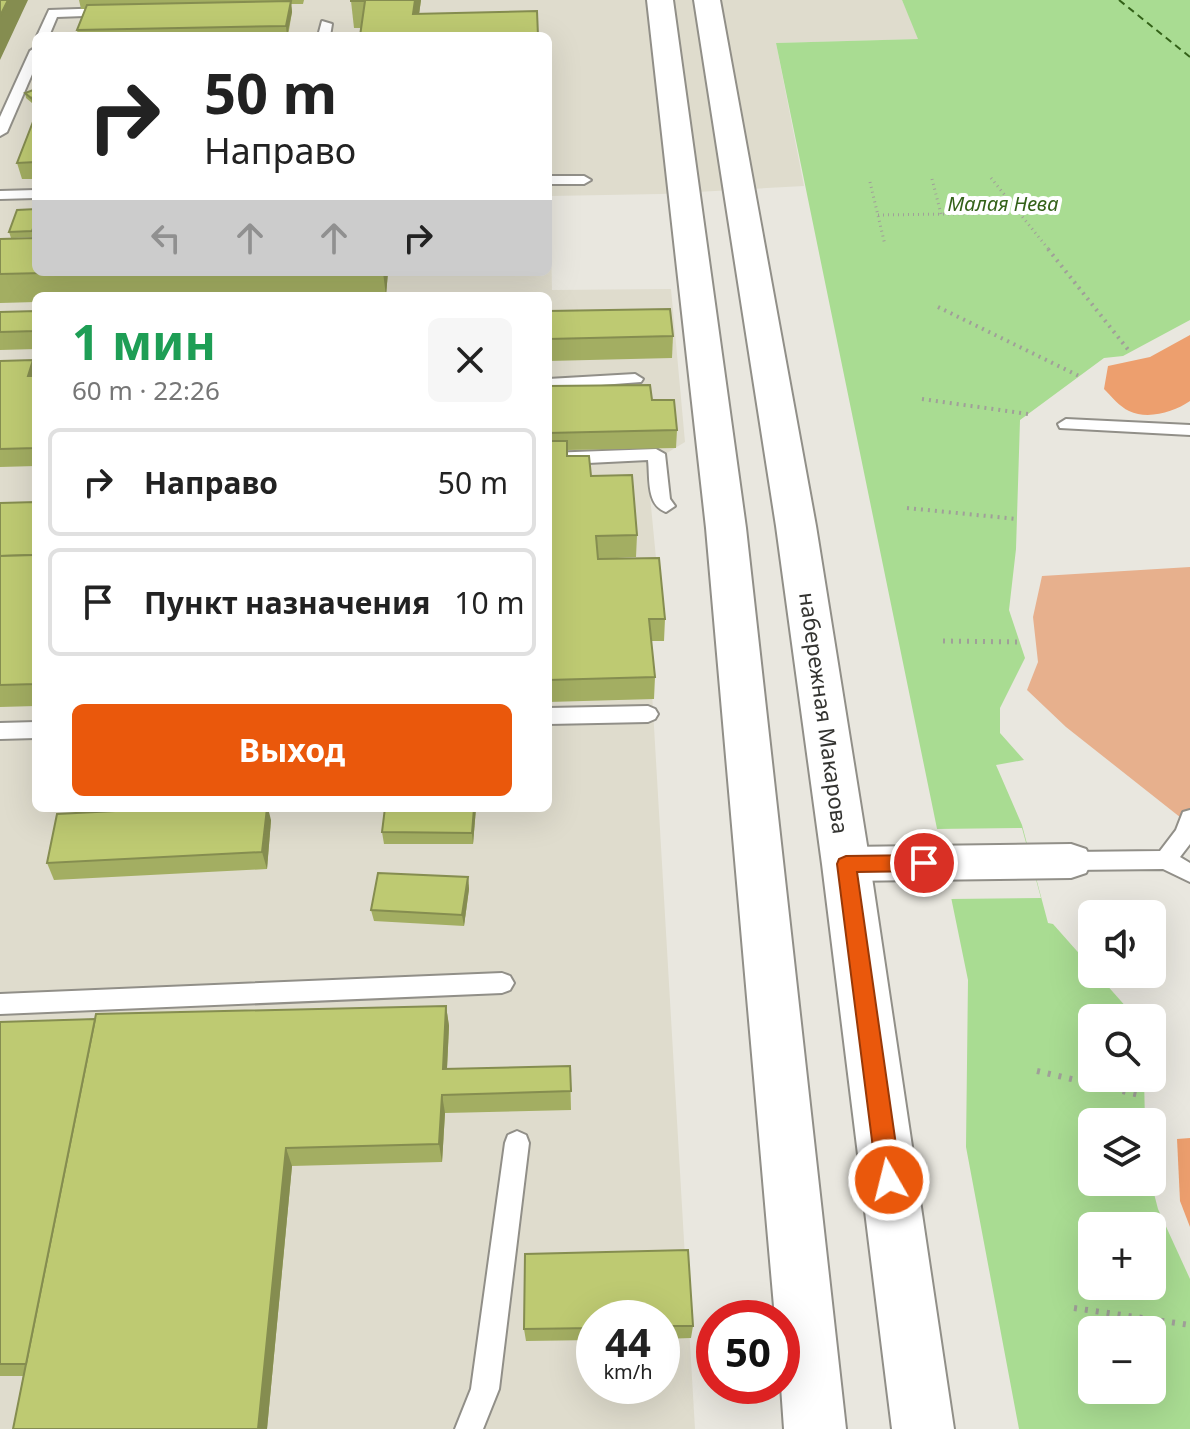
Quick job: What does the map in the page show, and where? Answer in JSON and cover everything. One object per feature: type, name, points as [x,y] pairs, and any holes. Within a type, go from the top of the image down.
[{"type":"main road","points":[[660,0],[726,528],[815,1429]]},
{"type":"main road","name":"набережная Макарова","points":[[707,0],[796,526],[846,864],[923,1429]]},
{"type":"street","points":[[846,864],[1051,861]]},
{"type":"lane","points":[[45,32],[53,13],[116,12]]},
{"type":"lane","points":[[0,132],[32,61]]},
{"type":"lane","points":[[552,180],[584,180]]},
{"type":"lane","points":[[0,195],[32,194]]},
{"type":"lane","points":[[552,384],[635,379]]},
{"type":"lane","points":[[1066,424],[1190,430]]},
{"type":"lane","points":[[552,459],[656,454],[661,501],[666,506]]},
{"type":"lane","points":[[552,716],[648,714]]},
{"type":"lane","points":[[0,731],[32,730]]},
{"type":"lane","points":[[1166,860],[1186,833],[1190,818]]},
{"type":"lane","points":[[1051,861],[1166,860],[1190,873]]},
{"type":"lane","points":[[0,1004],[502,983]]},
{"type":"lane","points":[[469,1429],[485,1389],[517,1143]]},
{"type":"path","points":[[991,178],[1130,352]]},
{"type":"path","points":[[932,179],[941,214]]},
{"type":"path","points":[[870,182],[885,245]]},
{"type":"path","points":[[878,215],[1019,213]]},
{"type":"path","points":[[938,307],[1079,376]]},
{"type":"path","points":[[922,399],[1028,414]]},
{"type":"path","points":[[907,508],[1017,519]]},
{"type":"path","points":[[943,641],[1020,642]]},
{"type":"path","points":[[1037,1071],[1144,1096]]},
{"type":"path","points":[[1074,1308],[1190,1325]]},
{"type":"shaded area","points":[[0,0],[902,0],[919,39],[776,43],[804,186],[661,194],[552,196],[552,32],[32,32],[32,276],[552,276],[552,290],[671,289],[685,442],[647,465],[664,641],[649,641],[695,1429],[0,1429]]},
{"type":"shaded area","points":[[1190,335],[1190,401],[1169,411],[1152,415],[1136,414],[1104,389],[1108,366],[1150,357]]},
{"type":"shaded area","points":[[1190,567],[1190,825],[1066,727],[1027,690],[1038,662],[1033,617],[1042,576]]},
{"type":"shaded area","points":[[1190,1138],[1190,1227],[1180,1201],[1177,1139]]},
{"type":"water","name":"Малая Нева","points":[[902,0],[1190,0],[1190,320],[1123,356],[1104,358],[1020,420],[1016,549],[1009,610],[1025,658],[1000,708],[1000,733],[1024,760],[996,765],[1022,825],[1048,923],[1053,924],[1078,952],[1078,988],[1109,988],[1124,1004],[1078,1004],[1078,1092],[1144,1092],[1145,1108],[1078,1108],[1078,1196],[1155,1196],[1159,1212],[1078,1212],[1078,1300],[1166,1300],[1166,1226],[1190,1279],[1190,1429],[1019,1429],[966,1147],[968,980],[776,43],[918,39]]},
{"type":"pier","points":[[1022,828],[1041,898],[950,899],[935,829]]},
{"type":"building","points":[[0,0],[8,0],[0,16]]},
{"type":"building","points":[[415,0],[413,14],[537,11],[538,32],[361,32],[365,1],[351,1]]},
{"type":"building","points":[[291,1],[286,26],[77,30],[87,5]]},
{"type":"building","points":[[32,124],[32,162],[17,163]]},
{"type":"building","points":[[32,209],[32,231],[9,232],[17,210]]},
{"type":"building","points":[[32,238],[32,273],[0,274],[0,239]]},
{"type":"building","points":[[670,309],[673,336],[552,339],[552,311]]},
{"type":"building","points":[[32,311],[32,331],[0,332],[0,312]]},
{"type":"building","points":[[32,360],[28,376],[32,376],[32,448],[0,449],[0,361]]},
{"type":"building","points":[[650,385],[652,400],[674,400],[677,430],[552,433],[552,386]]},
{"type":"building","points":[[552,441],[567,441],[567,456],[589,456],[591,476],[632,475],[637,535],[596,536],[598,559],[659,558],[665,619],[649,619],[655,677],[552,680]]},
{"type":"building","points":[[32,502],[32,555],[0,556],[0,503]]},
{"type":"building","points":[[32,555],[32,684],[0,685],[0,556]]},
{"type":"building","points":[[267,812],[262,852],[47,863],[57,814]]},
{"type":"building","points":[[384,812],[474,812],[472,833],[382,832]]},
{"type":"building","points":[[378,873],[468,877],[462,915],[371,910]]},
{"type":"building","points":[[446,1006],[443,1069],[570,1066],[571,1091],[442,1095],[439,1144],[286,1148],[258,1429],[13,1429],[96,1014]]},
{"type":"building","points":[[95,1019],[26,1364],[0,1364],[0,1022]]},
{"type":"building","points":[[688,1250],[693,1326],[680,1326],[680,1300],[576,1300],[576,1328],[524,1329],[525,1254]]},
{"type":"ferry route","points":[[1119,0],[1190,57]]},
{"type":"route","points":[[889,1180],[846,864],[924,863]]}]
